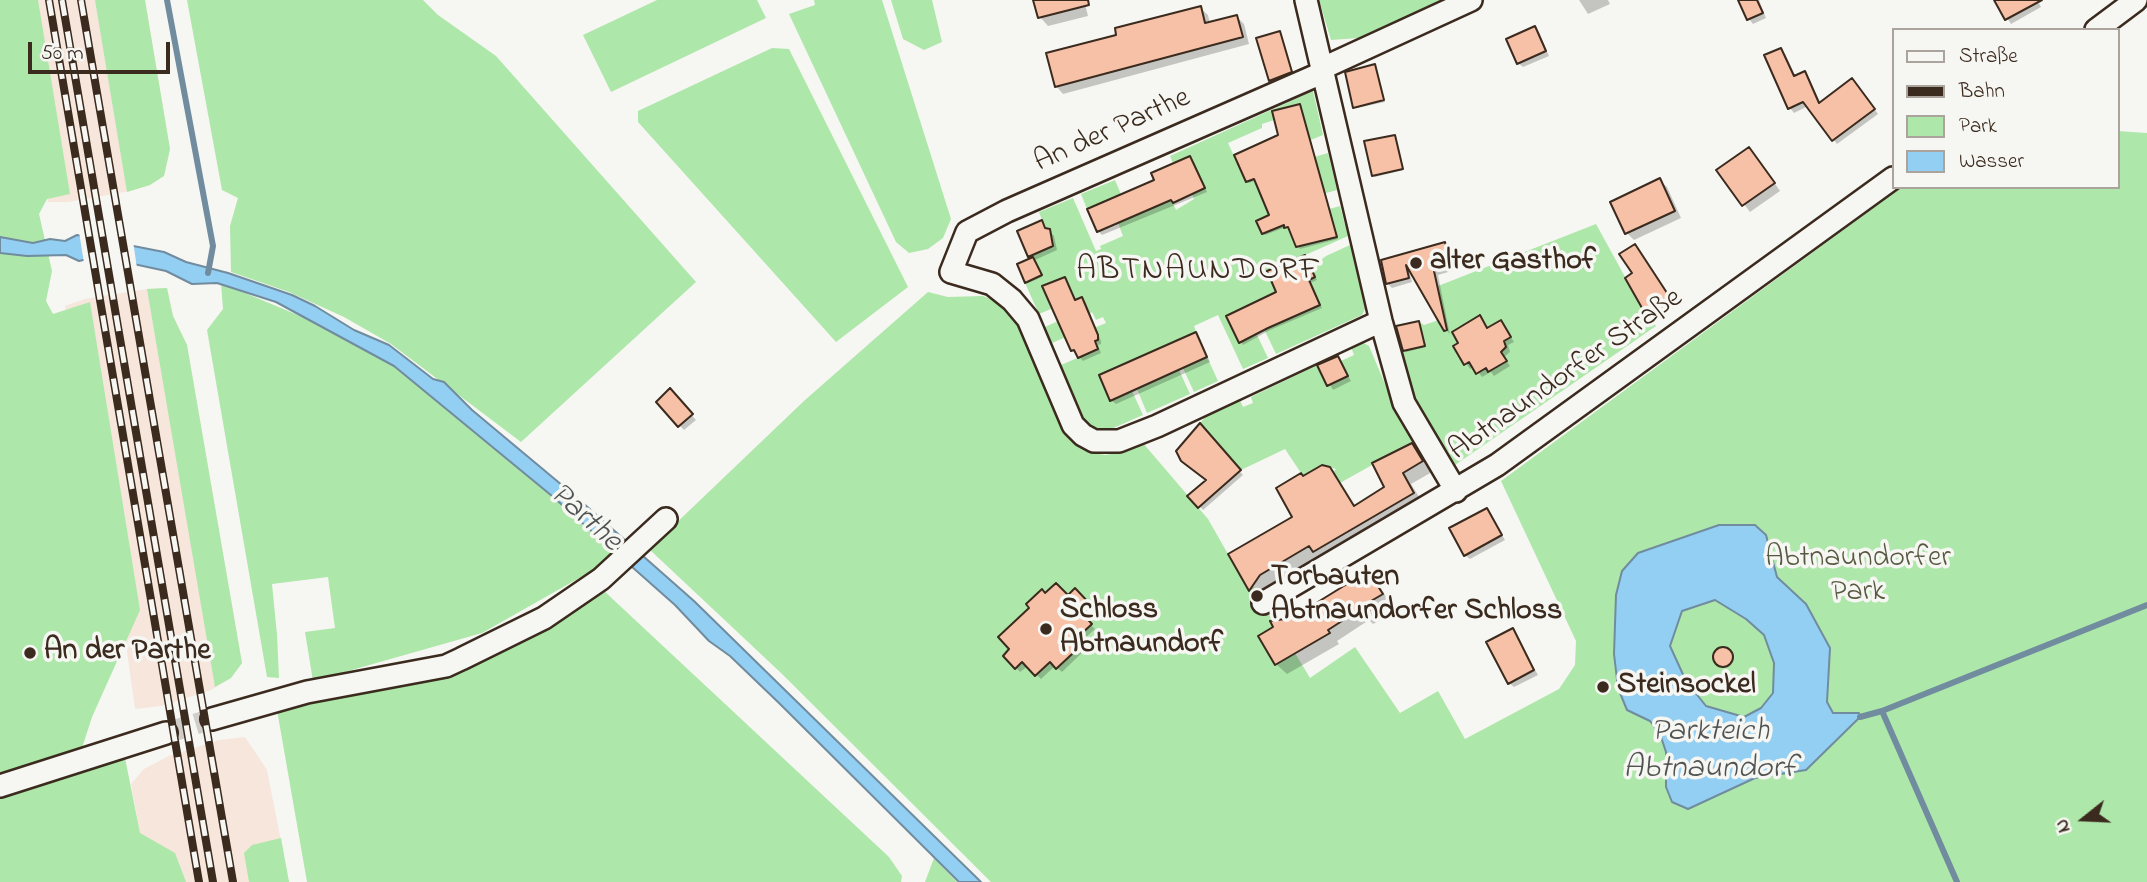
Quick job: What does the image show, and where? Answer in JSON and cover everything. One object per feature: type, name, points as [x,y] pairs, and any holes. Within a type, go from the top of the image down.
[{"type":"street","points":[[1306,0],[1381,321],[1404,403],[1456,491]]},
{"type":"street","name":"An der Parthe","points":[[1381,321],[1157,426],[1119,441],[1094,442],[1073,425],[1028,319],[1012,300],[992,284],[951,272],[967,232],[1007,211],[1323,70],[1471,0]]},
{"type":"street","points":[[2099,28],[2136,0]]},
{"type":"street","name":"Abtnaundorfer Straße","points":[[1263,603],[1497,465],[1892,179]]},
{"type":"street","points":[[212,719],[307,692],[446,666],[544,618],[601,579],[666,519]]},
{"type":"street","points":[[0,786],[166,733]]},
{"type":"shaded area","points":[[0,0],[145,0],[170,149],[164,176],[150,185],[130,191],[68,202],[48,202]]},
{"type":"shaded area","points":[[167,288],[173,316],[187,345],[242,663],[231,678],[211,690],[161,706],[135,709],[126,644],[65,306],[85,299]]},
{"type":"shaded area","points":[[245,737],[267,770],[289,882],[157,882],[140,833],[131,784],[144,769],[169,756],[219,740]]},
{"type":"green space","points":[[0,0],[38,0],[70,194],[47,199],[39,214],[52,271],[46,301],[53,314],[90,302],[140,610],[92,717],[82,748],[45,766],[0,779]]},
{"type":"green space","points":[[95,0],[145,0],[170,149],[164,176],[150,185],[127,192]]},
{"type":"green space","points":[[187,0],[423,0],[438,15],[496,56],[696,282],[521,442],[391,344],[344,317],[289,292],[231,272],[230,226],[238,198],[222,190]]},
{"type":"green space","points":[[657,0],[757,0],[766,18],[611,92],[583,35]]},
{"type":"green space","points":[[814,0],[882,0],[951,219],[943,238],[928,249],[909,253],[896,242],[789,14],[815,5]]},
{"type":"green space","points":[[891,0],[932,0],[942,42],[924,50],[903,39]]},
{"type":"green space","points":[[1319,0],[1441,0],[1358,38],[1331,40]]},
{"type":"green space","points":[[772,48],[789,49],[908,287],[836,342],[638,122],[638,111]]},
{"type":"green space","points":[[1313,91],[1323,135],[1266,158],[1307,130],[1300,104],[1272,111],[1274,120],[1228,143],[1246,182],[1254,179],[1259,190],[1314,157],[1328,153],[1337,190],[1305,199],[1256,221],[1262,234],[1297,224],[1300,232],[1291,235],[1296,247],[1336,237],[1329,209],[1340,206],[1348,236],[1267,272],[1273,285],[1284,280],[1292,317],[1320,305],[1309,280],[1315,277],[1311,267],[1326,256],[1350,245],[1365,309],[1362,315],[1276,354],[1255,302],[1233,312],[1241,330],[1235,333],[1240,343],[1257,335],[1268,358],[1243,369],[1218,315],[1194,326],[1196,332],[1099,375],[1110,401],[1132,391],[1143,415],[1111,429],[1093,429],[1086,423],[1061,365],[1098,349],[1094,328],[1106,323],[1103,317],[1096,320],[1092,312],[1066,337],[1052,343],[1045,327],[1086,308],[1075,300],[1065,277],[1042,286],[1051,309],[1039,314],[1025,283],[1042,275],[1033,255],[1053,246],[1050,230],[1045,228],[1039,212],[1073,198],[1096,251],[1101,249],[1100,246],[1123,236],[1118,223],[1121,221],[1087,209],[1081,194],[1115,180],[1130,216],[1171,199],[1176,210],[1194,199],[1191,192],[1202,183],[1190,156],[1173,163],[1170,156]]},
{"type":"green space","name":"Abtnaundorfer Park","points":[[2119,131],[2147,133],[2147,882],[991,882],[780,672],[649,549],[805,400],[928,292],[948,297],[983,296],[1000,303],[1021,330],[1058,420],[1078,446],[1089,452],[1105,455],[1118,453],[1142,442],[1208,519],[1245,584],[1253,586],[1273,620],[1271,628],[1258,636],[1275,665],[1295,653],[1310,678],[1355,647],[1400,713],[1438,691],[1465,739],[1559,689],[1575,665],[1576,641],[1501,481],[1899,189],[2119,189]]},
{"type":"green space","points":[[1596,224],[1646,315],[1649,314],[1656,326],[1455,465],[1415,401],[1401,351],[1425,345],[1419,322],[1424,325],[1444,316],[1438,286]]},
{"type":"green space","points":[[221,283],[305,318],[386,357],[445,400],[618,556],[482,633],[313,681],[305,632],[335,628],[328,577],[272,584],[279,678],[267,677],[207,330],[223,309]]},
{"type":"green space","points":[[167,288],[173,316],[187,345],[242,663],[231,678],[215,687],[147,289]]},
{"type":"green space","points":[[1362,342],[1369,346],[1413,442],[1340,483],[1333,472],[1336,469],[1322,465],[1303,476],[1285,449],[1241,470],[1200,423],[1208,414],[1239,398],[1243,407],[1253,403],[1251,397],[1317,365],[1328,386],[1347,376],[1341,361],[1354,355],[1351,347]]},
{"type":"green space","points":[[1207,357],[1218,381],[1194,392],[1183,368]]},
{"type":"green space","points":[[1179,370],[1190,394],[1147,413],[1137,389]]},
{"type":"green space","points":[[603,590],[889,857],[902,876],[901,882],[307,882],[277,710],[325,696],[421,679]]},
{"type":"green space","points":[[124,753],[140,833],[175,853],[186,882],[0,882],[0,794]]},
{"type":"green space","points":[[281,838],[289,882],[249,882],[244,853],[252,845]]},
{"type":"green space","points":[[934,858],[957,882],[925,882]]},
{"type":"water","name":"Parthe","points":[[77,235],[164,252],[186,262],[292,295],[354,330],[389,345],[433,379],[444,382],[472,410],[694,601],[981,882],[959,882],[779,703],[730,656],[709,641],[675,605],[552,496],[394,366],[276,302],[217,283],[192,284],[166,271],[129,263],[92,258],[79,261],[66,255],[27,256],[0,253],[0,237],[33,243],[50,239],[65,241]]},
{"type":"water","name":"Parkteich Abtnaundorf","points":[[1719,525],[1755,525],[1766,535],[1777,577],[1806,604],[1830,648],[1827,702],[1833,713],[1859,713],[1860,717],[1806,770],[1755,778],[1688,809],[1672,802],[1666,787],[1666,752],[1660,734],[1650,721],[1627,710],[1618,688],[1614,654],[1616,595],[1622,571],[1638,553]],"holes":[[[1715,600],[1746,619],[1764,635],[1774,663],[1773,693],[1761,708],[1744,717],[1706,706],[1686,681],[1670,646],[1682,611]]]},
{"type":"pier","points":[[79,232],[133,241],[137,268],[84,263]]},
{"type":"building","points":[[1033,0],[1088,0],[1089,5],[1038,18]]},
{"type":"building","points":[[1738,0],[1757,0],[1763,13],[1747,20]]},
{"type":"building","points":[[1994,0],[2042,0],[2005,20]]},
{"type":"building","points":[[1201,6],[1205,23],[1237,15],[1243,37],[1055,87],[1046,53],[1116,35],[1115,28]]},
{"type":"building","points":[[1535,26],[1546,51],[1517,64],[1506,39]]},
{"type":"building","points":[[1280,31],[1292,72],[1269,81],[1256,38]]},
{"type":"building","points":[[1781,48],[1794,76],[1805,71],[1819,103],[1852,78],[1875,109],[1832,141],[1803,102],[1788,109],[1764,55]]},
{"type":"building","points":[[1375,64],[1384,100],[1353,108],[1345,72]]},
{"type":"building","points":[[1300,104],[1337,237],[1296,247],[1288,227],[1284,228],[1284,225],[1262,234],[1256,221],[1269,215],[1254,179],[1246,182],[1234,155],[1278,135],[1272,111]]},
{"type":"building","points":[[1395,135],[1403,169],[1372,176],[1364,141]]},
{"type":"building","points":[[1749,147],[1775,183],[1742,206],[1716,170]]},
{"type":"building","points":[[1190,156],[1205,188],[1097,232],[1087,209],[1154,180],[1151,173]]},
{"type":"building","points":[[1660,178],[1675,211],[1625,234],[1610,202]]},
{"type":"building","points":[[1042,220],[1045,228],[1050,229],[1053,246],[1028,257],[1017,231]]},
{"type":"building","name":"alter Gasthof","points":[[1445,242],[1452,266],[1434,271],[1447,330],[1444,331],[1406,265],[1409,278],[1386,284],[1381,260]]},
{"type":"building","points":[[1635,244],[1671,299],[1646,315],[1625,278],[1632,273],[1619,254]]},
{"type":"building","points":[[1305,255],[1315,277],[1309,280],[1320,305],[1239,343],[1226,316],[1276,292],[1267,271]]},
{"type":"building","points":[[1033,257],[1042,275],[1025,283],[1017,264]]},
{"type":"building","points":[[1065,277],[1075,300],[1082,297],[1098,335],[1098,340],[1095,341],[1098,349],[1078,358],[1074,350],[1071,351],[1042,286]]},
{"type":"building","points":[[1480,315],[1487,328],[1501,320],[1511,337],[1504,341],[1506,347],[1501,352],[1507,361],[1488,372],[1486,368],[1476,374],[1469,362],[1464,365],[1453,346],[1458,343],[1452,332]]},
{"type":"building","points":[[1419,321],[1425,346],[1403,351],[1396,326]]},
{"type":"building","points":[[1196,332],[1207,357],[1110,401],[1099,375]]},
{"type":"building","points":[[1338,356],[1348,376],[1327,386],[1317,365]]},
{"type":"building","points":[[670,388],[693,414],[678,427],[656,402]]},
{"type":"building","points":[[1200,423],[1241,470],[1198,508],[1187,496],[1206,480],[1181,461],[1176,451]]},
{"type":"building","points":[[1412,443],[1423,461],[1403,473],[1414,493],[1313,552],[1309,546],[1260,575],[1249,591],[1228,554],[1292,517],[1276,488],[1301,473],[1303,476],[1322,465],[1330,467],[1354,506],[1384,487],[1372,463]]},
{"type":"building","points":[[1487,508],[1502,535],[1464,556],[1449,528]]},
{"type":"building","points":[[1368,571],[1383,594],[1371,601],[1375,607],[1362,615],[1359,610],[1328,630],[1330,633],[1275,665],[1258,636],[1273,627],[1270,621],[1285,619],[1313,605]]},
{"type":"building","name":"Schloss Abtnaundorf","points":[[1056,583],[1068,595],[1075,588],[1090,604],[1081,612],[1092,624],[1080,635],[1086,641],[1056,669],[1050,662],[1035,676],[1022,662],[1015,669],[1003,656],[1009,649],[998,637],[1029,608],[1026,604],[1042,589],[1045,593]]},
{"type":"building","points":[[1513,628],[1534,670],[1508,684],[1486,642]]},
{"type":"building","points":[[1723,647],[1730,650],[1733,657],[1730,664],[1723,667],[1716,664],[1713,657],[1716,650]]},
{"type":"waterway","points":[[167,0],[213,246],[208,273]]},
{"type":"waterway","points":[[1860,717],[1882,711],[2147,605]]},
{"type":"waterway","points":[[1882,711],[1957,882]]},
{"type":"tunnel","points":[[166,733],[212,719]]},
{"type":"railway","points":[[49,0],[199,882]]},
{"type":"railway","points":[[62,0],[213,882]]},
{"type":"railway","points":[[81,0],[233,882]]},
{"type":"place","name":"alter Gasthof","points":[[1416,263]]},
{"type":"place","name":"Torbauten Abtnaundorfer Schloss","points":[[1257,596]]},
{"type":"place","name":"Schloss Abtnaundorf","points":[[1046,629]]},
{"type":"place","name":"An der Parthe","points":[[30,653]]},
{"type":"place","name":"Steinsockel","points":[[1603,687]]},
{"type":"district","name":"ABTNAUNDORF","points":[[1199,273]]}]
